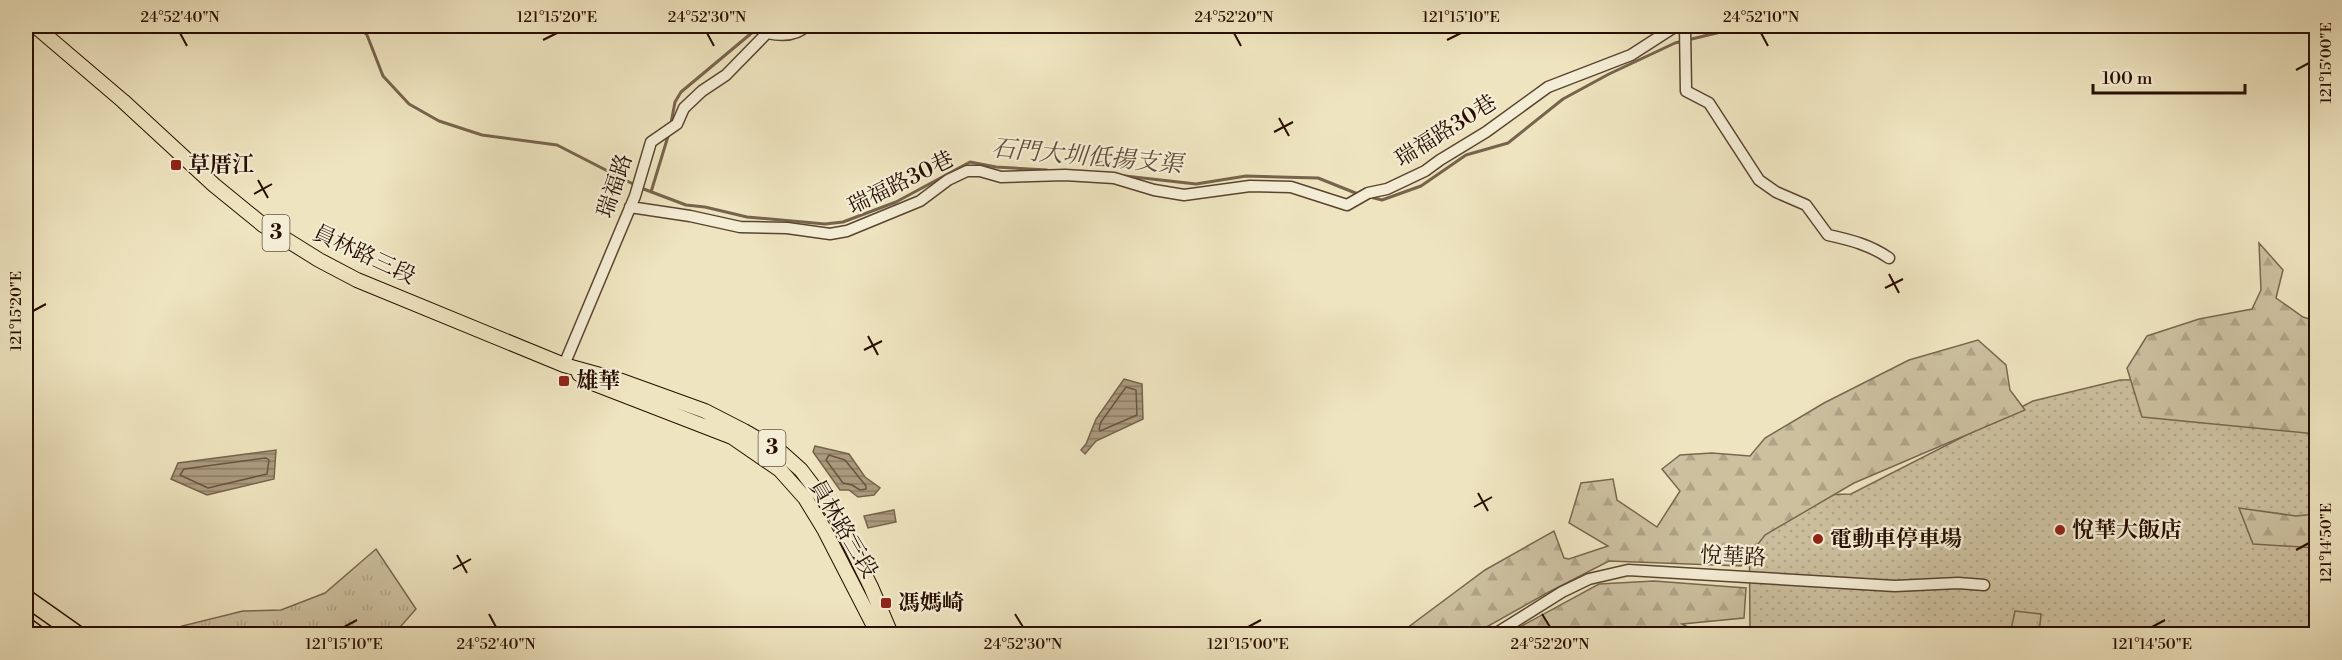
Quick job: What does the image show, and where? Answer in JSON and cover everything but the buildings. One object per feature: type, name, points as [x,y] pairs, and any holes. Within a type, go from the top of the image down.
[{"type":"highway","points":[[26,598],[77,634]]},
{"type":"highway","points":[[26,626],[38,634]]},
{"type":"main road","name":"員林路三段","points":[[35,26],[123,101],[214,185],[263,225],[318,260],[357,280],[564,365],[622,381],[705,411],[782,453],[801,470],[836,516],[891,634]]},
{"type":"main road","name":"員林路三段","points":[[564,365],[595,384],[732,436],[780,470],[805,498],[824,529],[878,634]]},
{"type":"street","name":"瑞福路","points":[[564,365],[630,207],[651,142],[677,124],[684,108],[702,91],[726,75],[767,33],[784,36],[804,29],[806,26]]},
{"type":"street","name":"瑞福路30巷","points":[[630,207],[690,216],[740,227],[787,228],[830,234],[847,231],[920,201],[948,180],[967,171],[980,171],[1001,177],[1065,175],[1114,178],[1154,190],[1184,195],[1250,186],[1291,187],[1347,205],[1368,193],[1387,189],[1425,171],[1486,132],[1548,87],[1630,55],[1676,26]]},
{"type":"street","points":[[1685,26],[1686,91],[1709,103],[1759,180],[1776,192],[1806,205],[1828,235],[1874,247],[1889,258]]},
{"type":"street","name":"悅華路","points":[[1495,634],[1562,592],[1580,584],[1628,570],[1895,586],[1958,583],[1984,585]]},
{"type":"green space","points":[[2259,243],[2283,270],[2276,298],[2303,317],[2316,321],[2316,434],[2142,417],[2127,368],[2147,336],[2199,319],[2252,309],[2261,290]]},
{"type":"green space","points":[[1978,340],[2006,365],[2010,390],[2025,410],[1854,483],[1765,535],[1741,566],[1609,561],[1474,634],[1399,634],[1485,570],[1554,531],[1564,558],[1569,559],[1608,546],[1569,523],[1581,483],[1613,479],[1617,500],[1657,527],[1680,491],[1662,469],[1680,455],[1712,453],[1750,456],[1765,438],[1824,403],[1909,360]]},
{"type":"green space","points":[[2316,377],[2316,634],[1750,634],[1749,497],[1851,494],[2033,401],[2120,380]]},
{"type":"green space","points":[[2239,508],[2296,516],[2316,514],[2316,548],[2253,544]]},
{"type":"green space","points":[[376,549],[416,609],[394,634],[193,634],[182,626],[243,611],[281,610],[325,593]]},
{"type":"green space","points":[[1654,581],[1746,588],[1744,618],[1682,624],[1702,634],[1507,634],[1599,584]]},
{"type":"green space","points":[[2015,611],[2041,614],[2039,634],[2010,634]]},
{"type":"water","points":[[1124,379],[1142,384],[1143,419],[1096,441],[1085,454],[1081,450],[1086,444],[1096,419]]},
{"type":"water","points":[[815,446],[849,454],[865,477],[880,488],[874,495],[858,497],[849,490],[840,490],[813,452]]},
{"type":"water","points":[[276,450],[274,479],[207,495],[171,479],[178,463]]},
{"type":"water","points":[[894,510],[896,522],[868,528],[864,516]]},
{"type":"waterway","name":"石門大圳低揚支渠","points":[[357,26],[367,35],[383,76],[409,104],[439,121],[482,135],[557,145],[635,185]]},
{"type":"waterway","points":[[671,123],[675,102],[681,92],[760,26]]},
{"type":"waterway","name":"石門大圳低揚支渠","points":[[1370,197],[1382,200],[1421,186],[1466,155],[1508,143],[1563,99],[1609,74],[1675,43],[1737,26]]},
{"type":"waterway","points":[[651,192],[669,133]]},
{"type":"waterway","name":"石門大圳低揚支渠","points":[[641,188],[686,205],[747,217],[825,224],[843,222],[896,202],[970,162],[996,167],[1047,170]]},
{"type":"waterway","name":"石門大圳低揚支渠","points":[[1125,176],[1196,184],[1246,176],[1318,178],[1358,194]]},
{"type":"place","name":"草厝江","points":[[176,165]]},
{"type":"place","name":"雄華","points":[[564,381]]},
{"type":"place","name":"悅華大飯店","points":[[2060,530]]},
{"type":"place","name":"電動車停車場","points":[[1818,539]]},
{"type":"place","name":"馮媽崎","points":[[886,603]]}]
